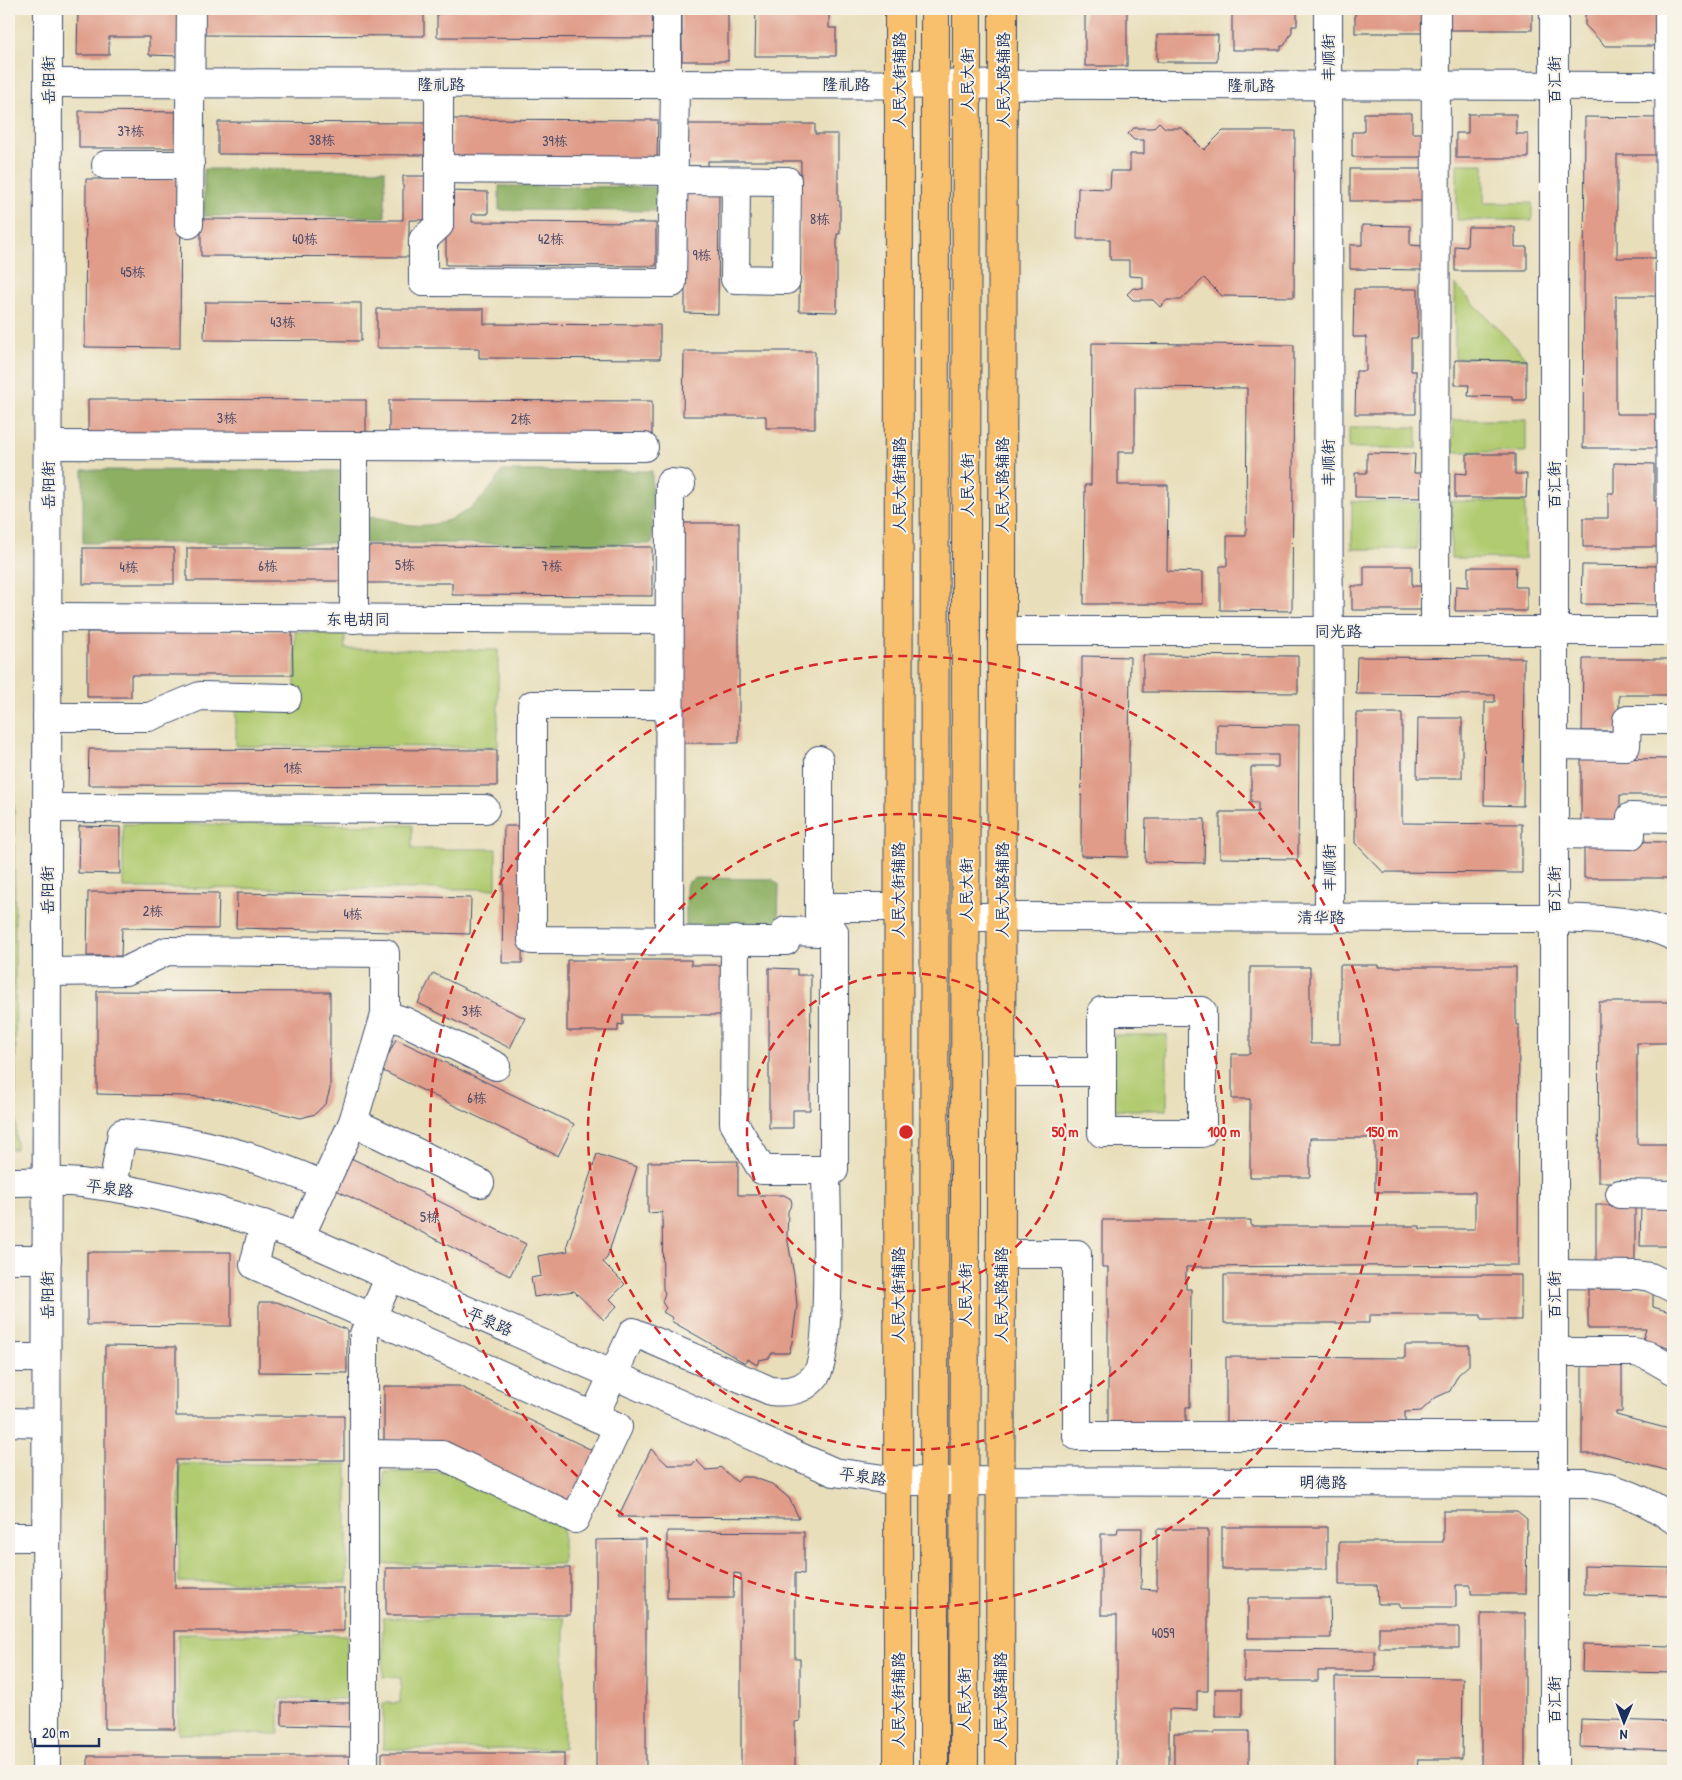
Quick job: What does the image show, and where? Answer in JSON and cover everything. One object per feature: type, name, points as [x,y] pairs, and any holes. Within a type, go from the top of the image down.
[{"type":"main road","name":"人民大街辅路","points":[[898,1771],[899,9]]},
{"type":"main road","name":"人民大街","points":[[934,1771],[936,9]]},
{"type":"main road","name":"人民大街","points":[[964,1771],[968,9]]},
{"type":"main road","name":"人民大路辅路","points":[[1000,1771],[1003,9]]},
{"type":"street","name":"岳阳街","points":[[46,1771],[48,9]]},
{"type":"street","points":[[189,224],[191,9]]},
{"type":"street","points":[[439,84],[439,224],[423,240],[423,282],[672,283],[673,176],[667,9]]},
{"type":"street","name":"丰顺街","points":[[1328,9],[1329,917]]},
{"type":"street","points":[[1435,631],[1436,9]]},
{"type":"street","name":"百汇街","points":[[1554,9],[1554,1771]]},
{"type":"street","points":[[1669,9],[1671,86],[1672,631]]},
{"type":"street","name":"隆礼路","points":[[48,83],[1671,86]]},
{"type":"street","points":[[106,165],[190,166]]},
{"type":"street","points":[[439,169],[673,176],[736,181]]},
{"type":"street","points":[[48,445],[644,447]]},
{"type":"street","points":[[354,446],[354,619]]},
{"type":"street","points":[[669,940],[670,483],[681,484]]},
{"type":"street","name":"东电胡同","points":[[47,618],[670,620]]},
{"type":"street","name":"同光路","points":[[1002,631],[1672,631]]},
{"type":"street","points":[[47,717],[148,717],[200,696],[287,698]]},
{"type":"street","points":[[669,705],[532,705],[532,940],[786,940],[786,931],[819,919],[898,907]]},
{"type":"street","points":[[1554,745],[1626,746],[1627,720],[1673,720]]},
{"type":"street","points":[[735,940],[734,1123],[762,1170],[834,1170],[834,932],[819,919],[819,760]]},
{"type":"street","points":[[47,808],[485,809]]},
{"type":"street","points":[[1554,834],[1630,835],[1631,817],[1673,818]]},
{"type":"street","name":"清华路","points":[[966,917],[1554,918],[1643,924],[1673,936]]},
{"type":"street","points":[[47,972],[126,971],[167,951],[385,953],[385,1015],[353,1122],[300,1237]]},
{"type":"street","points":[[1102,1011],[1202,1011],[1202,1133],[1102,1134],[1102,1072],[1102,1011]]},
{"type":"street","points":[[385,1015],[404,1021],[496,1066]]},
{"type":"street","points":[[1001,1072],[1102,1072]]},
{"type":"street","points":[[353,1122],[480,1183]]},
{"type":"street","points":[[113,1188],[122,1133],[170,1138],[231,1150],[270,1163],[323,1185]]},
{"type":"street","points":[[594,1416],[633,1332],[759,1387],[786,1391],[800,1388],[809,1382],[820,1367],[826,1335],[826,1170]]},
{"type":"street","name":"平泉路","points":[[9,1182],[87,1184],[113,1188],[183,1201],[264,1224],[300,1237],[834,1472],[898,1481],[964,1481]]},
{"type":"street","points":[[1620,1194],[1673,1194]]},
{"type":"street","points":[[264,1224],[254,1265],[618,1427],[575,1519],[442,1455],[364,1454]]},
{"type":"street","points":[[1001,1254],[1077,1254],[1077,1436],[1554,1436]]},
{"type":"street","points":[[9,1259],[47,1259]]},
{"type":"street","points":[[1554,1274],[1665,1281]]},
{"type":"street","points":[[364,1771],[364,1334],[390,1277]]},
{"type":"street","points":[[1554,1352],[1634,1352],[1648,1355],[1673,1370]]},
{"type":"street","points":[[9,1358],[46,1358]]},
{"type":"street","points":[[9,1422],[46,1423]]},
{"type":"street","name":"明德路","points":[[964,1481],[1586,1483],[1609,1487],[1631,1494],[1673,1519]]},
{"type":"street","points":[[9,1537],[46,1537]]},
{"type":"green space","points":[[1457,164],[1484,164],[1484,203],[1532,203],[1532,220],[1457,220]]},
{"type":"green space","points":[[204,169],[385,170],[385,217],[204,216]]},
{"type":"green space","points":[[499,186],[657,187],[657,211],[499,210]]},
{"type":"green space","points":[[1455,284],[1527,359],[1455,358]]},
{"type":"green space","points":[[1453,420],[1526,420],[1526,452],[1453,452]]},
{"type":"green space","points":[[1349,427],[1417,427],[1417,448],[1349,448]]},
{"type":"green space","points":[[83,470],[349,471],[348,543],[83,543]]},
{"type":"green space","points":[[502,471],[652,471],[652,544],[360,543],[366,518],[383,518],[411,525],[426,525],[440,523],[465,512],[486,494]]},
{"type":"green space","points":[[1352,501],[1418,502],[1417,549],[1352,549]]},
{"type":"green space","points":[[1451,501],[1525,502],[1525,559],[1451,558]]},
{"type":"green space","points":[[295,632],[345,633],[345,649],[498,650],[498,747],[236,746],[236,710],[295,711]]},
{"type":"green space","points":[[9,774],[14,774],[16,1149],[9,1149]]},
{"type":"green space","points":[[123,824],[412,825],[412,849],[496,849],[496,889],[123,888]]},
{"type":"green space","points":[[696,878],[772,879],[779,885],[778,928],[689,930],[686,925],[686,888],[687,883]]},
{"type":"green space","points":[[1113,1035],[1167,1035],[1167,1110],[1113,1110]]},
{"type":"green space","points":[[179,1464],[347,1464],[347,1583],[179,1582]]},
{"type":"green space","points":[[384,1472],[460,1472],[563,1523],[563,1564],[383,1564]]},
{"type":"green space","points":[[383,1618],[564,1618],[564,1749],[383,1749],[383,1703],[400,1703],[401,1678],[383,1677]]},
{"type":"green space","points":[[178,1634],[347,1635],[347,1699],[279,1699],[279,1734],[178,1734]]},
{"type":"building","points":[[78,9],[179,9],[179,56],[149,55],[149,37],[109,37],[109,55],[77,55]]},
{"type":"building","points":[[200,9],[424,9],[424,36],[200,35]]},
{"type":"building","points":[[437,9],[659,9],[658,38],[437,37]]},
{"type":"building","points":[[682,9],[728,9],[728,61],[682,61]]},
{"type":"building","points":[[756,9],[829,9],[829,28],[836,28],[836,56],[755,56]]},
{"type":"building","points":[[1085,9],[1127,9],[1127,66],[1085,66]]},
{"type":"building","points":[[1232,9],[1297,9],[1297,26],[1292,26],[1292,32],[1284,46],[1281,46],[1281,50],[1232,50]]},
{"type":"building","points":[[1355,9],[1429,9],[1429,33],[1355,33]]},
{"type":"building","points":[[1447,9],[1532,9],[1532,30],[1447,30]]},
{"type":"building","points":[[1585,9],[1658,9],[1658,46],[1605,46],[1585,25]]},
{"type":"building","points":[[1157,35],[1218,35],[1217,62],[1157,62]]},
{"type":"building","points":[[79,111],[183,112],[183,148],[79,148]]},
{"type":"building","points":[[1364,113],[1412,113],[1412,133],[1424,133],[1424,157],[1352,157],[1352,132],[1364,132]]},
{"type":"building","points":[[1468,114],[1516,114],[1516,134],[1528,134],[1528,158],[1456,158],[1456,133],[1468,133]]},
{"type":"building","points":[[1585,117],[1658,118],[1658,155],[1617,155],[1617,258],[1657,258],[1657,296],[1616,296],[1616,414],[1656,414],[1656,448],[1583,448]]},
{"type":"building","points":[[452,119],[658,120],[657,161],[452,160]]},
{"type":"building","points":[[218,122],[426,123],[426,155],[218,154]]},
{"type":"building","points":[[1159,122],[1165,128],[1182,128],[1204,150],[1223,131],[1295,131],[1294,297],[1222,296],[1204,278],[1181,300],[1167,300],[1160,307],[1153,300],[1133,300],[1127,294],[1133,288],[1143,289],[1143,277],[1129,276],[1129,260],[1110,260],[1110,239],[1077,239],[1078,188],[1110,189],[1111,171],[1130,171],[1130,154],[1144,154],[1144,140],[1134,140],[1128,134],[1134,128],[1153,128]]},
{"type":"building","points":[[687,124],[815,124],[815,134],[838,134],[840,234],[837,234],[837,312],[799,311],[801,161],[708,161],[708,166],[687,166]]},
{"type":"building","points":[[1350,169],[1424,169],[1424,201],[1350,201]]},
{"type":"building","points":[[403,176],[431,176],[431,220],[409,220],[409,257],[201,256],[201,219],[403,220]]},
{"type":"building","points":[[86,179],[181,179],[180,348],[85,347]]},
{"type":"building","points":[[446,191],[488,192],[488,214],[472,214],[472,222],[656,223],[656,266],[446,265]]},
{"type":"building","points":[[685,194],[719,194],[718,314],[685,313]]},
{"type":"building","points":[[1362,225],[1410,226],[1410,245],[1422,246],[1422,270],[1350,269],[1350,245],[1362,245]]},
{"type":"building","points":[[1468,227],[1515,227],[1515,247],[1527,247],[1527,271],[1455,271],[1455,246],[1467,247]]},
{"type":"building","points":[[1354,289],[1418,289],[1418,338],[1411,338],[1411,371],[1416,371],[1416,414],[1355,414],[1356,371],[1366,371],[1366,337],[1353,337]]},
{"type":"building","points":[[205,302],[361,303],[361,341],[204,340]]},
{"type":"building","points":[[377,309],[484,309],[484,324],[660,325],[660,359],[479,358],[479,348],[377,348]]},
{"type":"building","points":[[1092,343],[1294,345],[1292,611],[1220,610],[1220,566],[1227,566],[1227,536],[1246,536],[1247,388],[1135,387],[1135,452],[1118,452],[1118,485],[1168,485],[1167,571],[1203,572],[1203,604],[1084,604],[1085,485],[1091,485]]},
{"type":"building","points":[[684,351],[815,351],[815,428],[766,428],[766,416],[683,416]]},
{"type":"building","points":[[1455,360],[1526,361],[1526,400],[1512,400],[1512,397],[1468,396],[1469,385],[1455,385]]},
{"type":"building","points":[[88,399],[366,400],[366,435],[88,434]]},
{"type":"building","points":[[389,400],[652,401],[652,435],[389,435]]},
{"type":"building","points":[[1367,453],[1415,454],[1414,473],[1426,473],[1426,498],[1355,497],[1355,473],[1367,473]]},
{"type":"building","points":[[1467,454],[1515,454],[1515,474],[1527,474],[1526,498],[1455,498],[1455,473],[1467,474]]},
{"type":"building","points":[[1614,463],[1654,464],[1654,501],[1668,501],[1668,547],[1583,547],[1583,518],[1608,518],[1608,493],[1614,493]]},
{"type":"building","points":[[683,523],[739,523],[739,743],[682,743]]},
{"type":"building","points":[[358,546],[652,547],[652,596],[452,595],[452,583],[358,583]]},
{"type":"building","points":[[83,548],[174,548],[174,584],[83,584]]},
{"type":"building","points":[[187,548],[349,548],[349,581],[187,581]]},
{"type":"building","points":[[1582,565],[1664,566],[1664,605],[1581,604]]},
{"type":"building","points":[[1364,566],[1412,566],[1412,586],[1424,586],[1424,610],[1352,610],[1352,586],[1364,586]]},
{"type":"building","points":[[1468,567],[1516,567],[1515,587],[1527,587],[1527,611],[1455,611],[1456,586],[1468,587]]},
{"type":"building","points":[[292,631],[293,675],[131,675],[131,697],[87,697],[87,632]]},
{"type":"building","points":[[1143,655],[1298,656],[1298,693],[1143,692]]},
{"type":"building","points":[[1082,656],[1130,657],[1128,857],[1081,856]]},
{"type":"building","points":[[1357,657],[1524,658],[1523,806],[1484,805],[1485,702],[1495,702],[1495,695],[1356,694]]},
{"type":"building","points":[[1583,659],[1673,659],[1673,695],[1619,695],[1619,731],[1582,731]]},
{"type":"building","points":[[1356,713],[1402,713],[1402,823],[1522,824],[1522,873],[1383,872],[1355,843]]},
{"type":"building","points":[[1418,718],[1462,718],[1462,778],[1417,778]]},
{"type":"building","points":[[1217,724],[1299,725],[1298,859],[1220,858],[1220,812],[1258,812],[1258,802],[1251,802],[1251,767],[1278,767],[1278,755],[1217,755]]},
{"type":"building","points":[[89,749],[497,750],[497,786],[88,785]]},
{"type":"building","points":[[1581,758],[1673,759],[1673,795],[1620,795],[1620,830],[1581,830]]},
{"type":"building","points":[[1146,819],[1205,819],[1204,863],[1145,862]]},
{"type":"building","points":[[79,826],[120,827],[120,874],[78,873]]},
{"type":"building","points":[[504,826],[524,826],[522,963],[502,963]]},
{"type":"building","points":[[1584,841],[1673,842],[1673,878],[1584,878]]},
{"type":"building","points":[[88,892],[219,893],[218,929],[122,928],[121,956],[87,956]]},
{"type":"building","points":[[237,893],[471,898],[470,934],[236,928]]},
{"type":"building","points":[[567,960],[691,960],[691,965],[722,965],[722,1015],[623,1015],[623,1025],[618,1024],[618,1031],[567,1031]]},
{"type":"building","points":[[1340,965],[1378,965],[1378,967],[1516,967],[1516,1025],[1519,1025],[1518,1265],[1186,1267],[1186,1289],[1191,1289],[1190,1407],[1186,1407],[1186,1428],[1108,1428],[1108,1267],[1102,1267],[1102,1220],[1251,1220],[1251,1226],[1420,1226],[1420,1229],[1475,1229],[1475,1192],[1375,1192],[1375,1138],[1310,1138],[1310,1177],[1250,1177],[1250,1099],[1232,1099],[1232,1054],[1250,1054],[1250,967],[1310,967],[1310,1044],[1340,1044]]},
{"type":"building","points":[[769,968],[797,969],[797,975],[811,975],[810,1110],[793,1110],[793,1128],[769,1128]]},
{"type":"building","points":[[433,973],[525,1018],[510,1048],[418,1003]]},
{"type":"building","points":[[97,991],[330,992],[330,1089],[326,1103],[315,1114],[301,1118],[221,1099],[186,1096],[97,1094]]},
{"type":"building","points":[[1599,1002],[1673,1002],[1673,1043],[1637,1043],[1637,1144],[1673,1144],[1673,1182],[1598,1182]]},
{"type":"building","points":[[396,1039],[574,1124],[558,1156],[381,1070]]},
{"type":"building","points":[[597,1154],[637,1167],[607,1258],[603,1262],[625,1284],[610,1299],[617,1306],[604,1320],[574,1291],[534,1297],[531,1278],[541,1276],[538,1256],[568,1251],[567,1245]]},
{"type":"building","points":[[349,1157],[526,1244],[510,1276],[334,1189]]},
{"type":"building","points":[[738,1161],[738,1195],[784,1195],[791,1199],[792,1204],[788,1211],[787,1236],[797,1306],[792,1342],[789,1353],[772,1353],[769,1358],[759,1360],[757,1365],[747,1359],[745,1363],[671,1321],[673,1318],[663,1312],[666,1308],[662,1302],[665,1293],[663,1289],[662,1212],[648,1213],[648,1162]]},
{"type":"building","points":[[1596,1205],[1635,1205],[1635,1267],[1596,1267]]},
{"type":"building","points":[[1641,1207],[1673,1207],[1673,1246],[1640,1246]]},
{"type":"building","points":[[87,1252],[231,1252],[231,1326],[87,1325]]},
{"type":"building","points":[[1224,1275],[1521,1275],[1521,1320],[1481,1320],[1481,1315],[1369,1315],[1369,1323],[1224,1323]]},
{"type":"building","points":[[1588,1289],[1653,1289],[1653,1307],[1673,1313],[1673,1355],[1666,1353],[1668,1348],[1643,1340],[1646,1329],[1588,1329]]},
{"type":"building","points":[[259,1302],[277,1302],[347,1330],[347,1373],[259,1372]]},
{"type":"building","points":[[1405,1345],[1469,1345],[1469,1365],[1458,1375],[1450,1391],[1435,1398],[1421,1411],[1405,1412],[1405,1422],[1226,1422],[1226,1357],[1405,1358]]},
{"type":"building","points":[[105,1346],[176,1347],[176,1416],[344,1416],[344,1460],[176,1460],[175,1588],[344,1588],[344,1631],[175,1631],[175,1729],[105,1729]]},
{"type":"building","points":[[1582,1364],[1622,1364],[1622,1412],[1616,1412],[1616,1415],[1673,1430],[1673,1472],[1606,1454],[1582,1454]]},
{"type":"building","points":[[384,1386],[459,1386],[598,1453],[572,1507],[384,1445]]},
{"type":"building","points":[[651,1449],[668,1465],[692,1465],[696,1460],[706,1470],[718,1469],[720,1467],[737,1482],[742,1477],[752,1477],[772,1484],[789,1498],[799,1518],[618,1517]]},
{"type":"building","points":[[1443,1511],[1517,1511],[1527,1519],[1526,1594],[1471,1594],[1471,1585],[1456,1585],[1456,1607],[1400,1607],[1400,1604],[1378,1604],[1377,1585],[1339,1585],[1339,1542],[1443,1542]]},
{"type":"building","points":[[1222,1527],[1327,1527],[1327,1569],[1222,1569]]},
{"type":"building","points":[[1118,1528],[1142,1528],[1141,1589],[1157,1590],[1157,1529],[1208,1529],[1208,1691],[1197,1691],[1197,1710],[1169,1709],[1169,1771],[1117,1771],[1117,1615],[1101,1615],[1101,1534],[1117,1534]]},
{"type":"building","points":[[667,1531],[804,1532],[804,1574],[795,1573],[795,1659],[800,1659],[800,1721],[795,1722],[795,1771],[741,1771],[741,1574],[734,1573],[733,1598],[667,1598]]},
{"type":"building","points":[[646,1539],[646,1771],[596,1771],[596,1540]]},
{"type":"building","points":[[1584,1566],[1670,1568],[1669,1596],[1584,1594]]},
{"type":"building","points":[[386,1568],[570,1568],[570,1615],[386,1615]]},
{"type":"building","points":[[1248,1598],[1330,1598],[1331,1638],[1248,1638]]},
{"type":"building","points":[[1481,1613],[1525,1613],[1525,1771],[1481,1771]]},
{"type":"building","points":[[1379,1627],[1459,1627],[1459,1648],[1379,1648]]},
{"type":"building","points":[[1583,1644],[1673,1646],[1673,1673],[1582,1671]]},
{"type":"building","points":[[1244,1650],[1375,1651],[1375,1671],[1318,1671],[1318,1681],[1244,1681]]},
{"type":"building","points":[[1335,1677],[1463,1678],[1462,1759],[1418,1759],[1417,1770],[1335,1770]]},
{"type":"building","points":[[1215,1689],[1242,1689],[1242,1716],[1215,1716]]},
{"type":"building","points":[[282,1702],[352,1703],[352,1727],[282,1725]]},
{"type":"building","points":[[1581,1719],[1673,1722],[1673,1750],[1580,1747]]},
{"type":"building","points":[[1214,1731],[1249,1731],[1249,1771],[1174,1771],[1174,1733],[1214,1733]]},
{"type":"building","points":[[382,1753],[564,1753],[564,1771],[382,1771]]},
{"type":"building","points":[[88,1756],[352,1756],[352,1771],[88,1771]]},
{"type":"building","points":[[1585,1767],[1667,1767],[1667,1771],[1585,1771]]},
{"type":"building","points":[[1264,1769],[1313,1769],[1313,1771],[1264,1771]]}]
